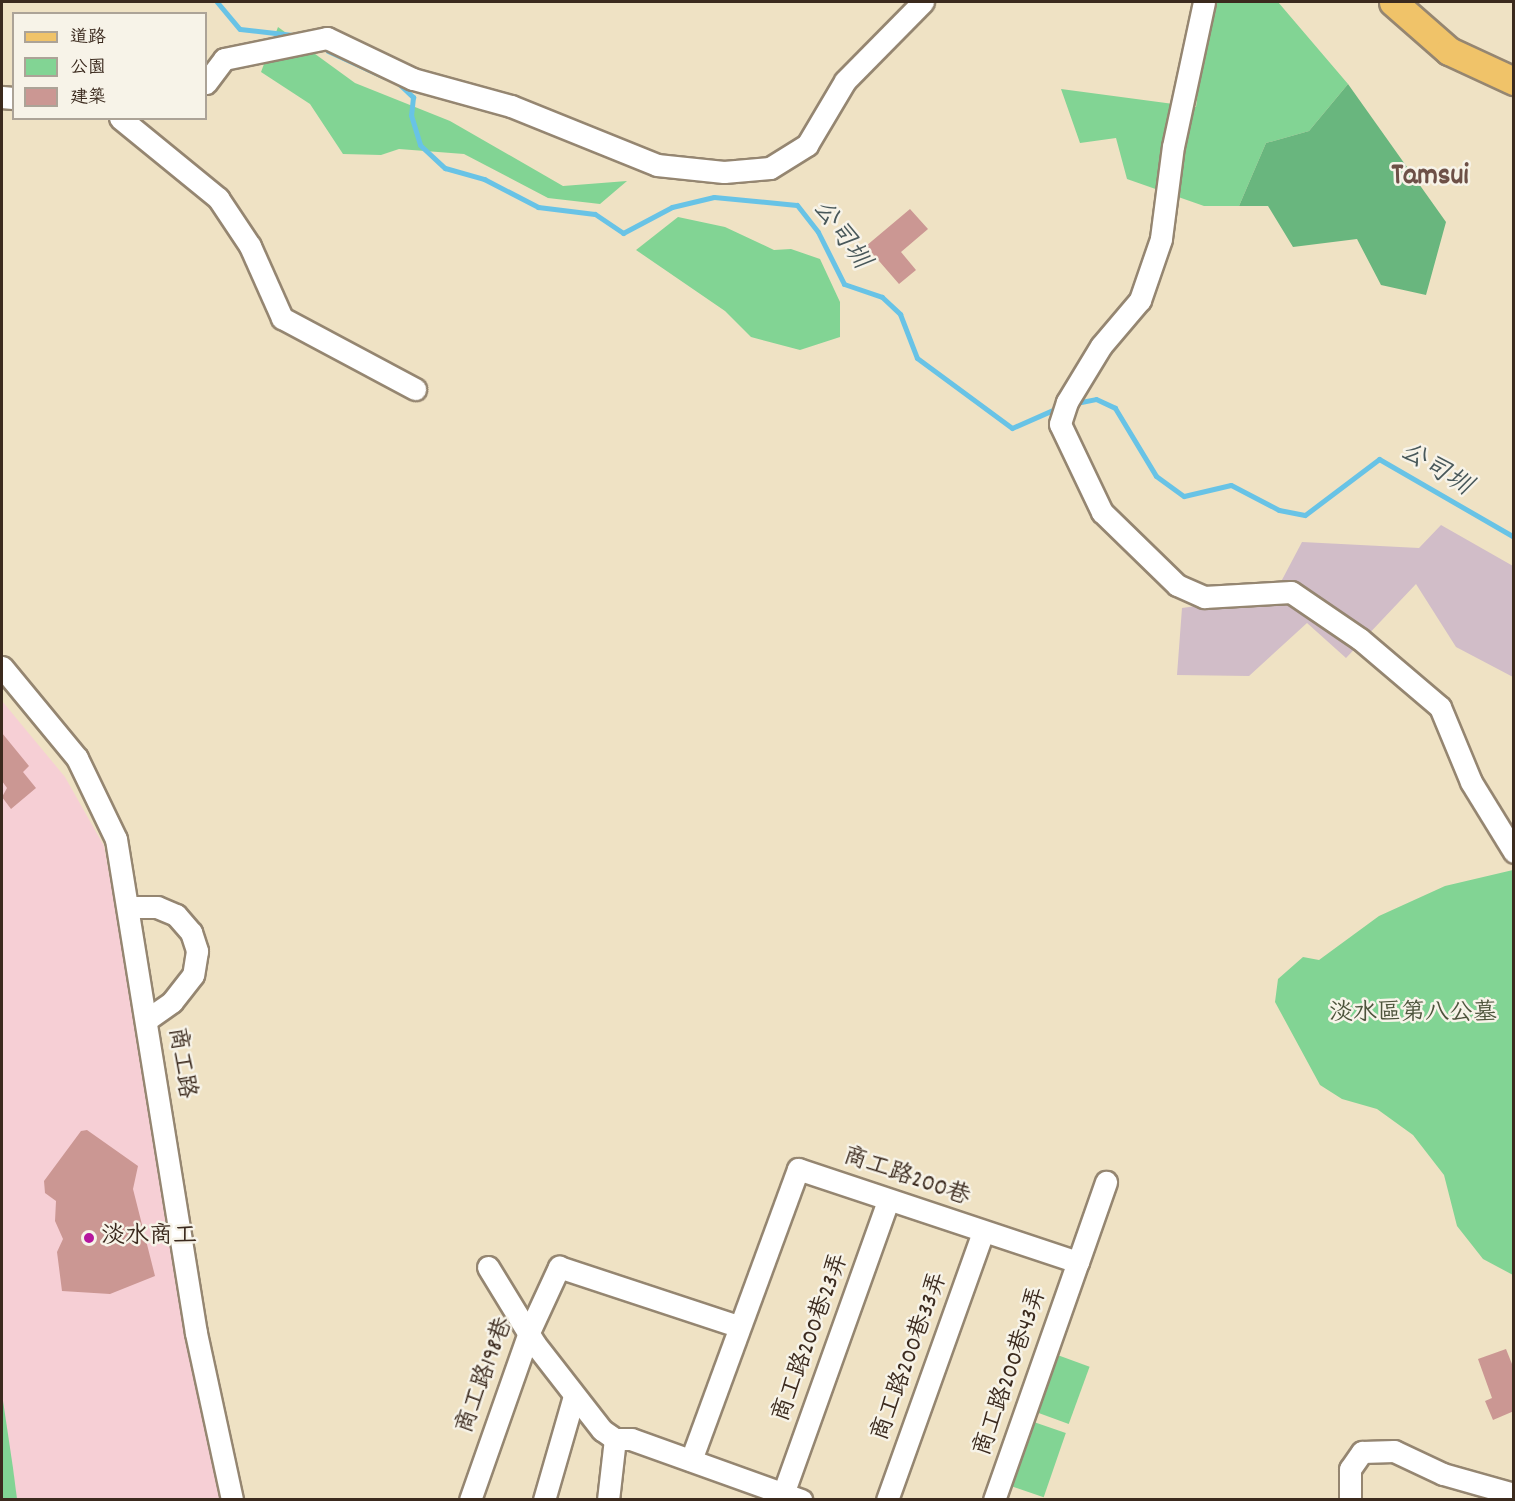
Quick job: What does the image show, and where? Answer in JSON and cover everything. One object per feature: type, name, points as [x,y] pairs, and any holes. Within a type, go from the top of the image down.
[{"type":"main road","points":[[1393,2],[1449,51],[1507,70],[1514,96]]},
{"type":"street","points":[[207,82],[224,59],[327,38],[413,79],[511,106],[657,165],[724,172],[771,168],[807,145],[845,81],[923,2]]},
{"type":"street","points":[[1204,2],[1173,146],[1161,239],[1140,300],[1101,346],[1067,402],[1060,424],[1102,512],[1177,585],[1204,597],[1291,592],[1360,639],[1440,707],[1471,782],[1514,852]]},
{"type":"street","points":[[122,120],[218,198],[250,246],[282,318],[415,389]]},
{"type":"street","name":"商工路","points":[[2,667],[77,758],[99,797],[116,839],[130,907],[148,1018],[196,1333],[232,1500]]},
{"type":"street","points":[[130,907],[157,907],[177,915],[191,932],[197,951],[193,975],[172,1002],[148,1018]]},
{"type":"street","name":"商工路200巷","points":[[691,1460],[737,1326],[795,1171],[801,1168],[982,1232],[1078,1262]]},
{"type":"street","points":[[1078,1262],[1106,1182]]},
{"type":"street","name":"商工路200巷23弄","points":[[792,1497],[888,1200]]},
{"type":"street","name":"商工路200巷33弄","points":[[886,1500],[982,1232]]},
{"type":"street","name":"商工路200巷43弄","points":[[994,1500],[1078,1262]]},
{"type":"street","points":[[488,1267],[529,1332],[574,1396],[615,1439],[631,1439],[792,1497]]},
{"type":"street","name":"商工路198巷","points":[[470,1500],[553,1271],[566,1267],[737,1326]]},
{"type":"street","points":[[544,1500],[574,1396]]},
{"type":"street","points":[[608,1500],[615,1439]]},
{"type":"street","points":[[1350,1500],[1350,1469],[1362,1452],[1394,1451],[1443,1474],[1514,1494]]},
{"type":"shaded area","points":[[1441,525],[1513,566],[1513,677],[1456,647],[1416,584],[1346,658],[1307,623],[1249,676],[1177,675],[1182,608],[1274,595],[1302,542],[1419,548]]},
{"type":"shaded area","name":"淡水商工","points":[[2,701],[65,777],[104,846],[225,1499],[2,1499]]},
{"type":"green space","points":[[1209,2],[1278,2],[1348,84],[1309,131],[1266,143],[1239,206],[1204,206],[1127,179],[1116,138],[1080,143],[1061,89],[1196,107]]},
{"type":"green space","points":[[278,27],[355,83],[450,121],[563,186],[627,181],[600,204],[548,198],[464,154],[399,149],[381,155],[343,154],[310,104],[261,72]]},
{"type":"green space","points":[[1348,84],[1446,222],[1426,295],[1381,285],[1357,239],[1293,247],[1268,206],[1239,206],[1266,143],[1309,131]]},
{"type":"green space","points":[[678,217],[725,227],[774,250],[791,249],[820,259],[840,302],[840,337],[800,350],[751,337],[725,311],[636,250]]},
{"type":"green space","name":"淡水區第八公墓","points":[[1514,870],[1513,1275],[1483,1259],[1457,1226],[1444,1175],[1413,1135],[1377,1109],[1342,1099],[1320,1085],[1275,1002],[1278,979],[1303,957],[1319,960],[1379,916],[1445,886]]},
{"type":"green space","points":[[1052,1353],[1090,1367],[1069,1424],[1031,1410]]},
{"type":"green space","points":[[2,1394],[13,1468],[17,1499],[2,1499]]},
{"type":"green space","points":[[1028,1420],[1066,1433],[1044,1497],[1006,1484]]},
{"type":"building","points":[[910,209],[928,229],[901,252],[916,270],[899,284],[866,246]]},
{"type":"building","points":[[2,733],[29,766],[23,772],[36,788],[11,809],[2,797],[7,788],[2,781]]},
{"type":"building","points":[[87,1130],[138,1166],[133,1189],[155,1276],[110,1294],[62,1291],[57,1252],[63,1239],[55,1221],[56,1201],[45,1193],[44,1181],[81,1131]]},
{"type":"building","points":[[1506,1349],[1514,1369],[1514,1411],[1493,1420],[1485,1401],[1492,1398],[1478,1359]]},
{"type":"waterway","name":"公司圳","points":[[217,2],[240,29],[293,35]]},
{"type":"waterway","name":"公司圳","points":[[328,51],[384,77]]},
{"type":"waterway","name":"公司圳","points":[[398,83],[413,97],[411,115],[420,145],[445,168],[484,179],[538,207],[595,214],[623,233],[672,207],[714,197],[797,205],[818,232],[844,284],[882,297],[900,314],[917,358],[1012,428],[1053,410]]},
{"type":"waterway","name":"公司圳","points":[[1081,402],[1096,399],[1115,408],[1156,476],[1184,496],[1231,485],[1279,510],[1305,515],[1379,459],[1514,537]]},
{"type":"place","name":"淡水商工","points":[[89,1238]]},
{"type":"district","name":"Tamsui","points":[[1430,178]]}]
